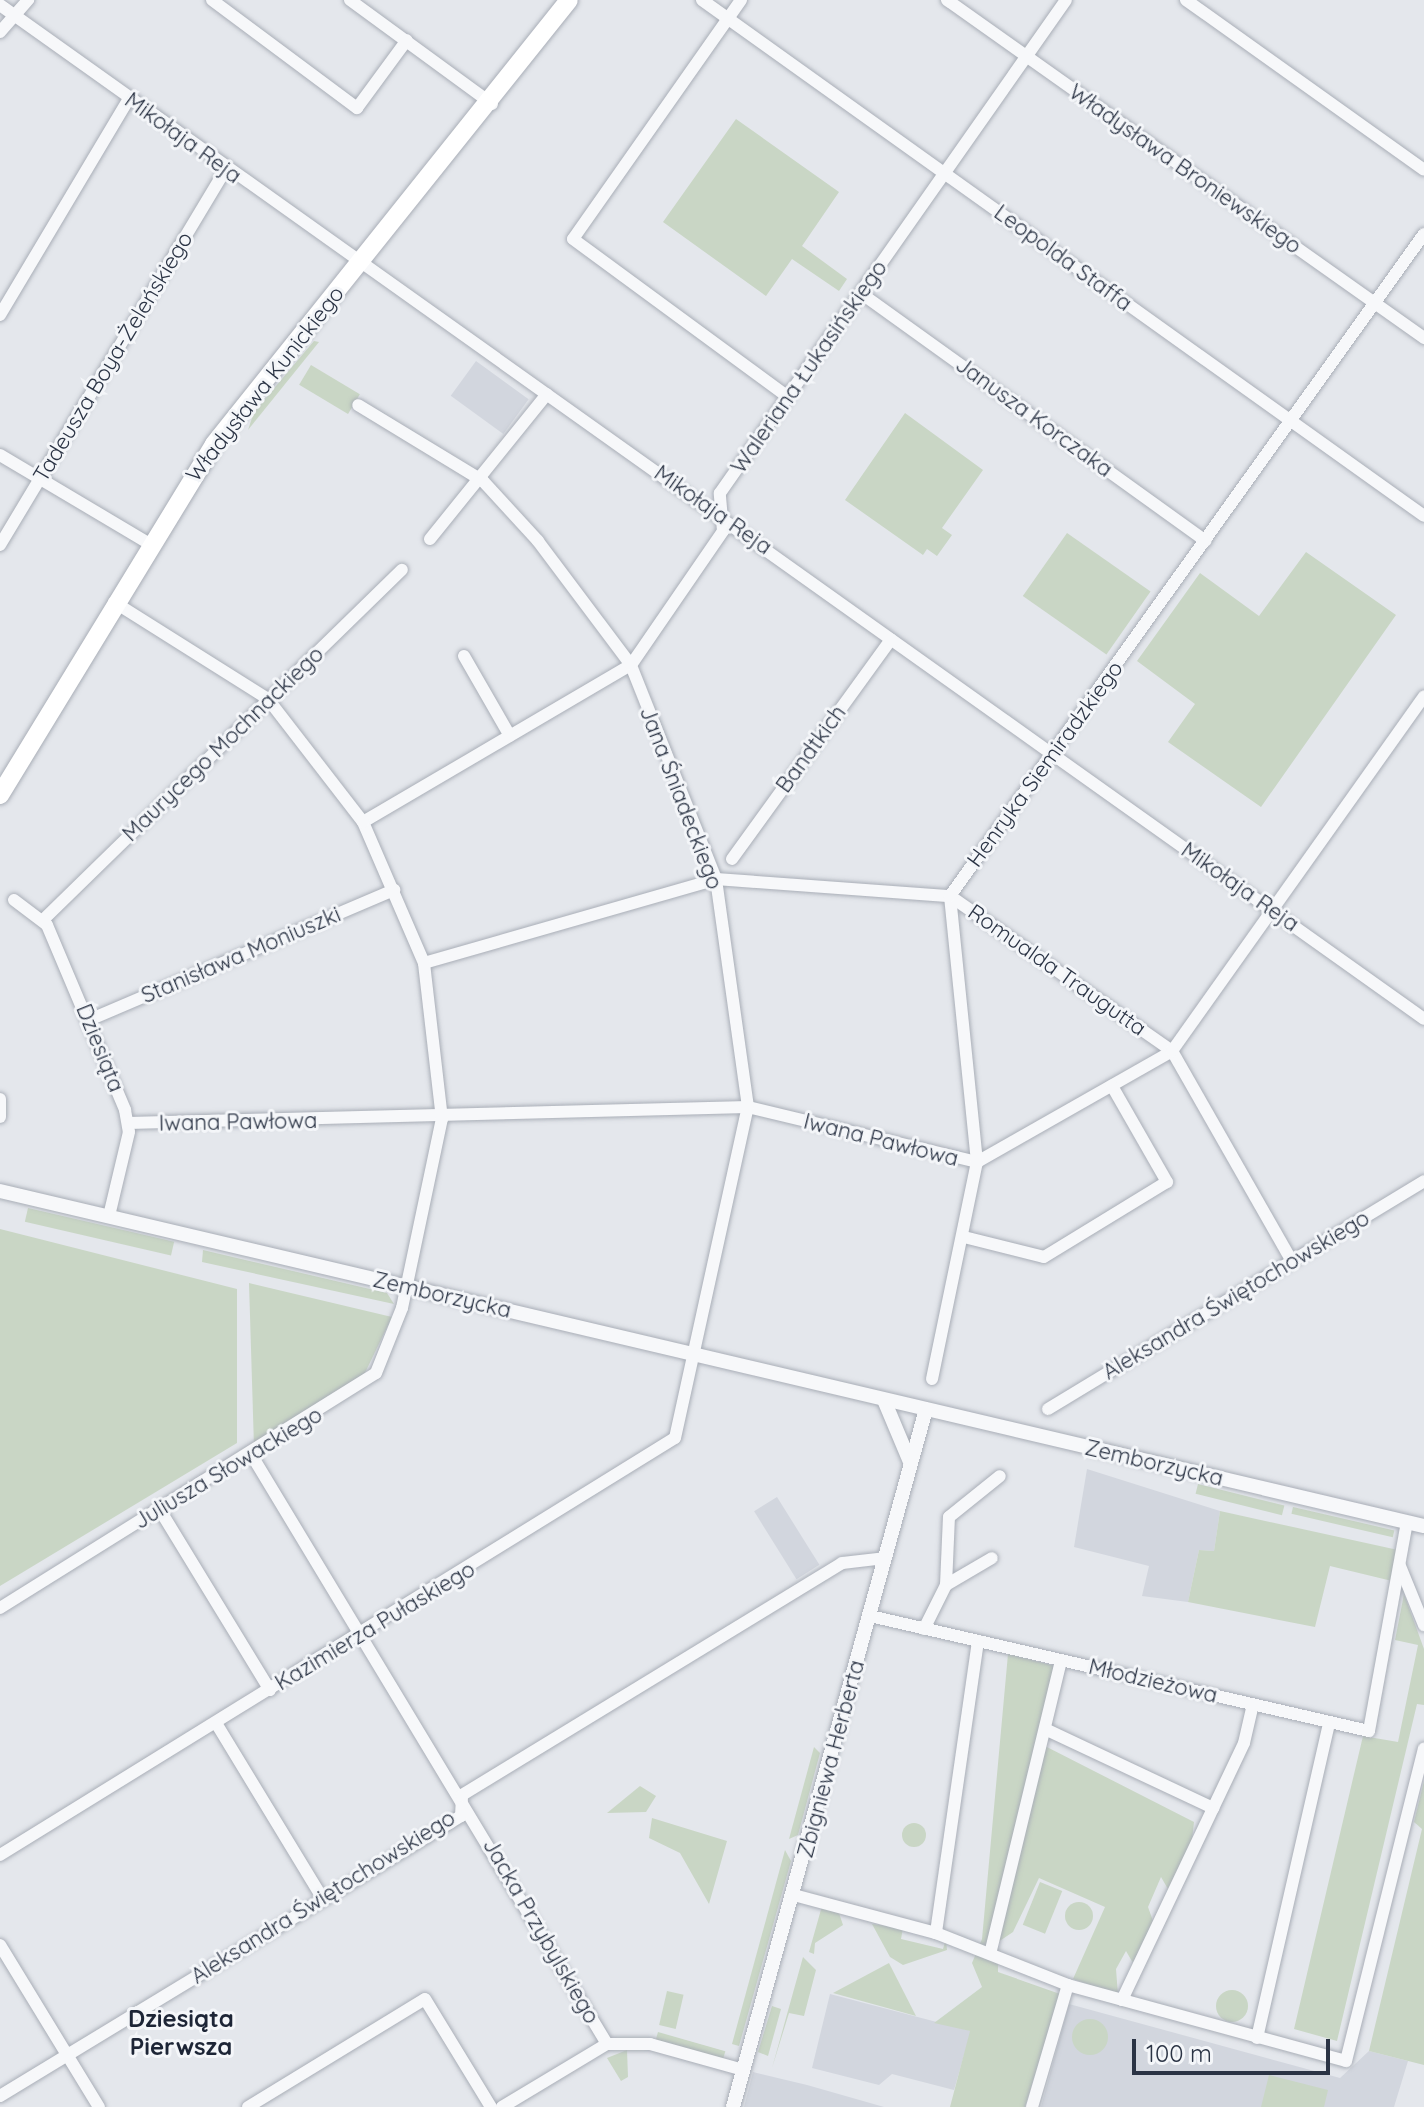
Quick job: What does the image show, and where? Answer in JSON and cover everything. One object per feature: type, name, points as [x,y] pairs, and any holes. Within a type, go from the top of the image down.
[{"type":"main road","name":"Władysława Kunickiego","points":[[0,795],[148,543],[241,407],[492,104],[569,0]]},
{"type":"street","points":[[0,32],[28,0]]},
{"type":"street","points":[[212,0],[357,108],[407,40]]},
{"type":"street","points":[[350,0],[492,104]]},
{"type":"street","name":"Leopolda Staffa","points":[[702,0],[1424,516]]},
{"type":"street","points":[[741,0],[573,239],[788,397]]},
{"type":"street","name":"Władysława Broniewskiego","points":[[947,0],[1424,338]]},
{"type":"street","name":"Waleriana Łukasińskiego","points":[[363,822],[631,665],[723,531],[717,513],[720,493],[1066,0]]},
{"type":"street","points":[[1186,0],[1424,170]]},
{"type":"street","name":"Mikołaja Reja","points":[[0,5],[226,169],[362,260],[1424,1019]]},
{"type":"street","points":[[0,315],[129,99]]},
{"type":"street","name":"Tadeusza Boya-Żeleńskiego","points":[[0,545],[226,169]]},
{"type":"street","name":"Henryka Siemiradzkiego","points":[[950,896],[1424,234]]},
{"type":"street","name":"Janusza Korczaka","points":[[862,294],[1206,541]]},
{"type":"street","points":[[430,539],[483,481],[547,394]]},
{"type":"street","name":"Jana Śniadeckiego","points":[[358,405],[483,481],[631,665],[716,879],[748,1107],[694,1356]]},
{"type":"street","points":[[0,455],[148,543]]},
{"type":"street","name":"Maurycego Mochnackiego","points":[[44,919],[402,570]]},
{"type":"street","points":[[114,602],[268,699]]},
{"type":"street","name":"Bandtkich","points":[[732,859],[891,639]]},
{"type":"street","points":[[464,656],[510,736]]},
{"type":"street","name":"Iwana Pawłowa","points":[[128,1123],[442,1119],[748,1107],[977,1162],[1172,1051],[1276,912],[1424,697]]},
{"type":"street","name":"Juliusza Słowackiego","points":[[0,1608],[367,1382],[383,1362],[407,1287],[442,1119],[424,963],[363,822],[268,699]]},
{"type":"street","name":"Romualda Traugutta","points":[[424,963],[716,879],[950,896],[1172,1051],[1291,1260]]},
{"type":"street","name":"Stanisława Moniuszki","points":[[89,1020],[394,890]]},
{"type":"street","points":[[932,1379],[964,1237],[977,1162],[950,896]]},
{"type":"street","points":[[14,900],[44,919]]},
{"type":"street","name":"Dziesiąta","points":[[44,919],[89,1020],[128,1123]]},
{"type":"street","points":[[964,1237],[1044,1257],[1167,1182],[1112,1086]]},
{"type":"street","points":[[0,1099],[0,1117]]},
{"type":"street","points":[[109,1216],[128,1123]]},
{"type":"street","name":"Aleksandra Świętochowskiego","points":[[1048,1409],[1424,1181]]},
{"type":"street","name":"Zemborzycka","points":[[0,1191],[1424,1526]]},
{"type":"street","name":"Kazimierza Pułaskiego","points":[[0,1855],[667,1448],[694,1356]]},
{"type":"street","points":[[884,1400],[910,1462]]},
{"type":"street","name":"Zbigniewa Herberta","points":[[733,2107],[926,1409]]},
{"type":"street","name":"Jacka Przybylskiego","points":[[251,1454],[462,1795],[607,2044],[650,2044],[743,2070]]},
{"type":"street","points":[[924,1629],[946,1585],[949,1517],[1000,1476]]},
{"type":"street","points":[[160,1510],[270,1690]]},
{"type":"street","name":"Młodzieżowa","points":[[870,1616],[1369,1731],[1407,1522]]},
{"type":"street","name":"Aleksandra Świętochowskiego","points":[[0,2096],[461,1816],[462,1795],[842,1563],[885,1558]]},
{"type":"street","points":[[946,1585],[992,1558]]},
{"type":"street","points":[[1400,1566],[1424,1625]]},
{"type":"street","points":[[936,1933],[978,1641]]},
{"type":"street","points":[[991,1950],[1061,1660]]},
{"type":"street","points":[[1122,2000],[1213,1808],[1253,1705]]},
{"type":"street","points":[[216,1723],[323,1899]]},
{"type":"street","points":[[1257,2038],[1329,1723]]},
{"type":"street","points":[[1045,1729],[1213,1808]]},
{"type":"street","points":[[794,1895],[991,1950],[1068,1985],[1346,2061],[1424,1749]]},
{"type":"street","points":[[0,1945],[99,2107]]},
{"type":"street","points":[[1032,2107],[1068,1985]]},
{"type":"street","points":[[248,2107],[425,1999],[491,2107]]},
{"type":"street","points":[[502,2107],[607,2044]]},
{"type":"shaded area","points":[[476,361],[529,399],[503,434],[451,396]]},
{"type":"shaded area","points":[[1087,1469],[1220,1511],[1214,1551],[1199,1550],[1188,1602],[1142,1596],[1149,1566],[1074,1547]]},
{"type":"shaded area","points":[[777,1497],[819,1565],[796,1579],[754,1511]]},
{"type":"shaded area","points":[[830,1994],[971,2031],[954,2090],[892,2074],[879,2085],[812,2068]]},
{"type":"shaded area","points":[[1069,2004],[1340,2078],[1369,2051],[1408,2061],[1394,2107],[1041,2107]]},
{"type":"shaded area","points":[[753,2072],[807,2085],[884,2107],[744,2107]]},
{"type":"green space","points":[[736,119],[839,192],[802,246],[847,279],[839,291],[792,259],[766,296],[663,222]]},
{"type":"green space","points":[[314,341],[319,342],[248,430],[254,412]]},
{"type":"green space","points":[[311,365],[360,394],[348,414],[299,385]]},
{"type":"green space","points":[[905,413],[983,470],[942,528],[952,535],[937,556],[927,549],[923,555],[845,500]]},
{"type":"green space","points":[[1067,533],[1151,592],[1106,655],[1023,596]]},
{"type":"green space","points":[[1306,552],[1396,615],[1261,807],[1168,742],[1195,704],[1137,661],[1200,573],[1259,616]]},
{"type":"green space","points":[[28,1208],[174,1242],[171,1255],[25,1222]]},
{"type":"green space","points":[[0,1229],[237,1289],[237,1443],[0,1586]]},
{"type":"green space","points":[[203,1250],[387,1293],[394,1304],[202,1262]]},
{"type":"green space","points":[[249,1283],[392,1317],[362,1379],[254,1447]]},
{"type":"green space","points":[[1198,1484],[1284,1506],[1282,1515],[1196,1494]]},
{"type":"green space","points":[[1293,1507],[1394,1530],[1393,1537],[1291,1514]]},
{"type":"green space","points":[[1220,1511],[1398,1550],[1392,1581],[1330,1566],[1315,1627],[1188,1602],[1199,1550],[1214,1551]]},
{"type":"green space","points":[[1404,1594],[1424,1649],[1424,1705],[1417,1704],[1337,2041],[1294,2029],[1363,1736],[1398,1742],[1418,1645],[1395,1640]]},
{"type":"green space","points":[[1008,1654],[1055,1666],[1039,1743],[1194,1822],[1192,1840],[1168,1889],[1161,1877],[1148,1907],[1153,1921],[1133,1963],[1126,1951],[1116,1969],[1118,1995],[1073,1979],[1105,1907],[1039,1878],[1013,1932],[998,1942],[998,1972],[1060,1994],[1025,2107],[950,2107],[970,2031],[934,2023],[982,1987],[972,1963],[982,1939]]},
{"type":"green space","points":[[814,1747],[820,1753],[798,1835],[789,1839]]},
{"type":"green space","points":[[1424,1781],[1424,2065],[1369,2051],[1422,1829],[1414,1822]]},
{"type":"green space","points":[[640,1786],[656,1796],[646,1812],[607,1813]]},
{"type":"green space","points":[[652,1818],[727,1841],[709,1904],[680,1853],[649,1838]]},
{"type":"green space","points":[[914,1823],[925,1830],[926,1835],[919,1846],[914,1847],[903,1840],[902,1835],[909,1824]]},
{"type":"green space","points":[[785,1850],[791,1861],[739,2046],[732,2044]]},
{"type":"green space","points":[[1040,1882],[1062,1891],[1045,1934],[1023,1925]]},
{"type":"green space","points":[[1079,1902],[1089,1906],[1093,1916],[1089,1926],[1079,1930],[1069,1926],[1065,1916],[1069,1906]]},
{"type":"green space","points":[[822,1906],[838,1910],[843,1925],[815,1943],[814,1954],[809,1952]]},
{"type":"green space","points":[[872,1924],[903,1928],[901,1939],[943,1949],[946,1939],[947,1950],[903,1965],[890,1957]]},
{"type":"green space","points":[[803,1957],[816,1970],[804,2016],[789,2013],[772,2068]]},
{"type":"green space","points":[[889,1963],[916,2016],[833,1993]]},
{"type":"green space","points":[[1232,1990],[1243,1995],[1248,2006],[1243,2017],[1232,2022],[1221,2017],[1216,2006],[1221,1995]]},
{"type":"green space","points":[[667,1991],[684,1995],[676,2029],[659,2025]]},
{"type":"green space","points":[[772,2006],[781,2009],[768,2056],[758,2052]]},
{"type":"green space","points":[[1090,2019],[1103,2024],[1108,2037],[1103,2050],[1090,2055],[1077,2050],[1072,2037],[1077,2024]]},
{"type":"green space","points":[[658,2032],[725,2051],[723,2061],[655,2042]]},
{"type":"green space","points":[[627,2050],[628,2077],[621,2081],[607,2058]]},
{"type":"green space","points":[[1269,2075],[1328,2090],[1324,2107],[1261,2107]]},
{"type":"district","name":"Dziesiąta Pierwsza","points":[[181,2033]]}]
